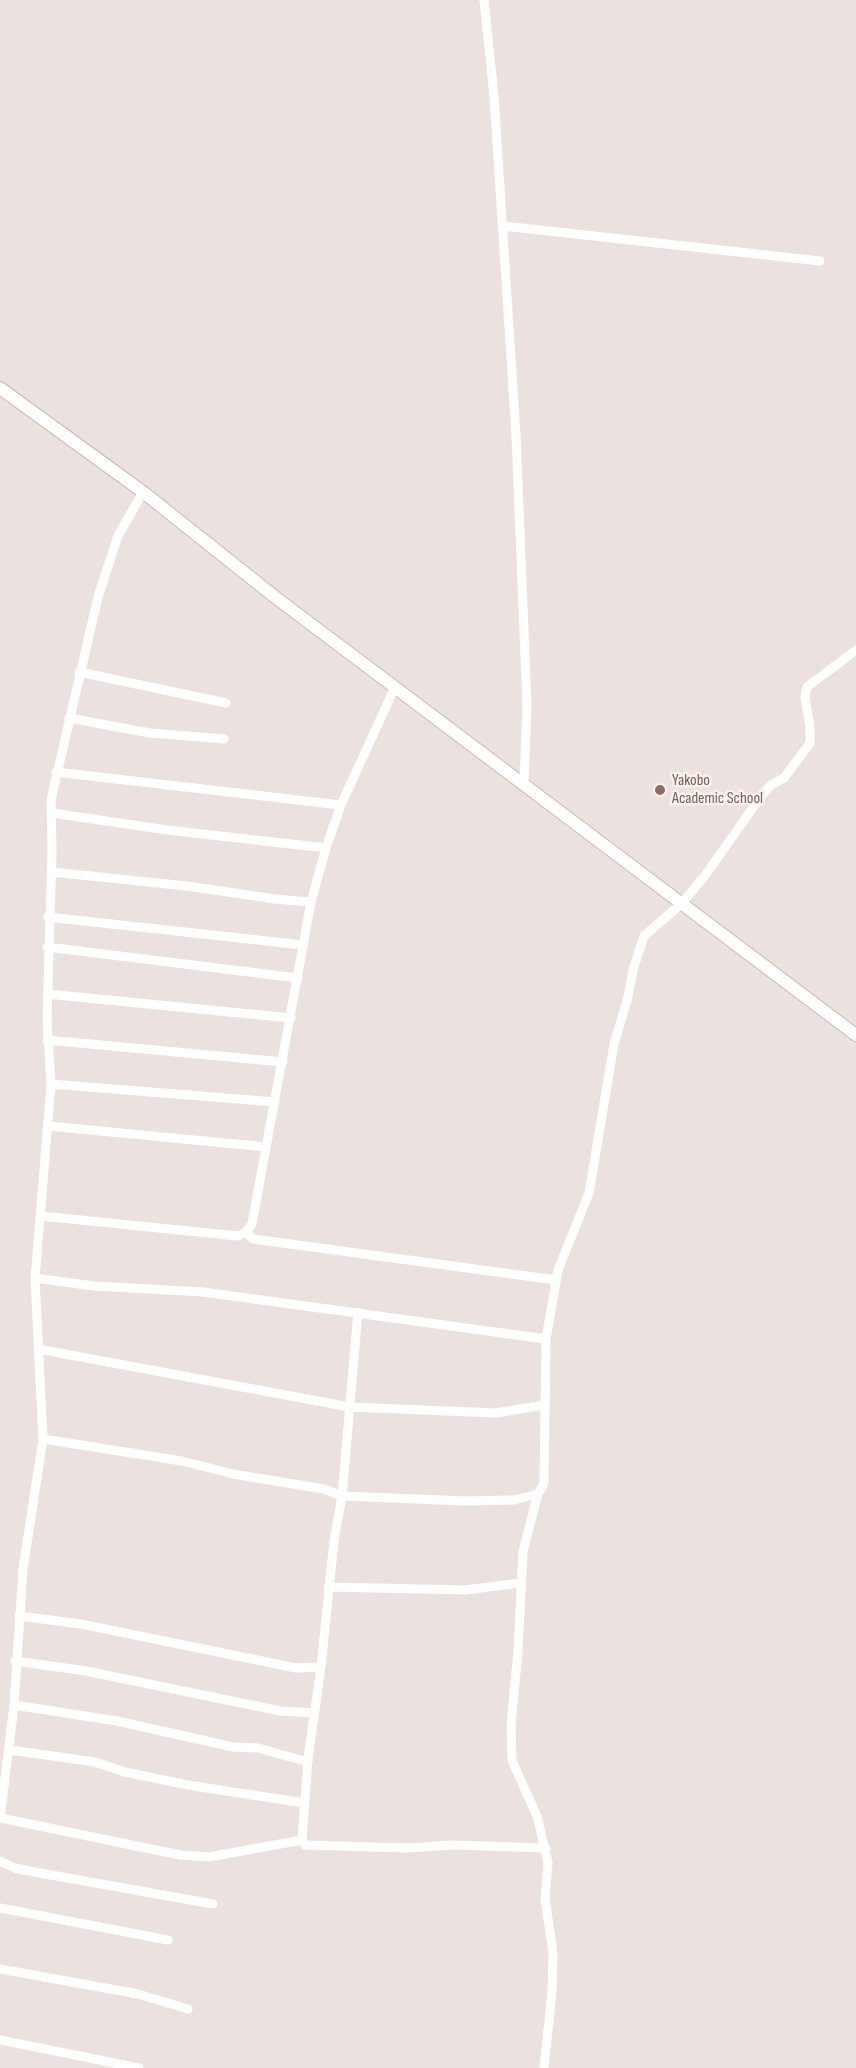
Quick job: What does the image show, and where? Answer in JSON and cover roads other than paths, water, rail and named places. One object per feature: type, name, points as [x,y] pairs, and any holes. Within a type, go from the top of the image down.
[{"type":"street","points":[[484,0],[503,226],[524,628],[526,705],[524,784]]},
{"type":"street","points":[[503,226],[820,261]]},
{"type":"street","points":[[0,388],[143,492],[395,687],[856,1035]]},
{"type":"street","points":[[143,492],[113,548],[56,772],[52,813],[47,947],[50,1126],[35,1278],[43,1439],[23,1569],[10,1750],[0,1818],[190,1856],[209,1857],[302,1840]]},
{"type":"street","points":[[544,2068],[552,1992],[553,1953],[545,1899],[548,1863],[537,1816],[511,1755],[523,1551],[538,1494],[544,1483],[546,1339],[556,1280],[589,1193],[614,1044],[639,950],[651,928],[681,904],[704,877],[762,795],[771,785],[784,778],[810,743],[805,697],[807,687],[856,650]]},
{"type":"street","points":[[80,672],[226,703]]},
{"type":"street","points":[[41,1216],[238,1236],[246,1232],[252,1224],[303,945],[326,848],[341,806],[395,687]]},
{"type":"street","points":[[69,718],[150,733],[224,739]]},
{"type":"street","points":[[56,772],[341,806]]},
{"type":"street","points":[[52,813],[167,830],[326,848]]},
{"type":"street","points":[[51,872],[312,902]]},
{"type":"street","points":[[48,917],[303,945]]},
{"type":"street","points":[[47,947],[298,978]]},
{"type":"street","points":[[47,994],[291,1018]]},
{"type":"street","points":[[47,1040],[283,1062]]},
{"type":"street","points":[[51,1084],[275,1102]]},
{"type":"street","points":[[50,1126],[266,1147]]},
{"type":"street","points":[[246,1232],[253,1239],[556,1280]]},
{"type":"street","points":[[35,1278],[94,1286],[203,1292],[546,1339]]},
{"type":"street","points":[[358,1312],[342,1496],[328,1587],[321,1667],[308,1762],[302,1840],[305,1845],[408,1848],[453,1845],[546,1848]]},
{"type":"street","points":[[38,1349],[350,1407],[495,1413],[544,1405]]},
{"type":"street","points":[[43,1439],[182,1461],[233,1474],[324,1488],[342,1496],[465,1501],[514,1500],[538,1494]]},
{"type":"street","points":[[328,1587],[453,1591],[520,1583]]},
{"type":"street","points":[[19,1616],[81,1624],[296,1668],[321,1667]]},
{"type":"street","points":[[15,1661],[86,1671],[280,1711],[314,1713]]},
{"type":"street","points":[[14,1705],[117,1721],[233,1747],[258,1748],[308,1762]]},
{"type":"street","points":[[10,1750],[95,1762],[188,1785],[304,1803]]},
{"type":"street","points":[[0,1861],[34,1872],[213,1904]]},
{"type":"street","points":[[0,1908],[168,1940]]},
{"type":"street","points":[[0,1969],[138,1994],[188,2009]]},
{"type":"street","points":[[0,2040],[139,2068]]},
{"type":"place","name":"Yakobo Academic School","points":[[660,790]]}]
